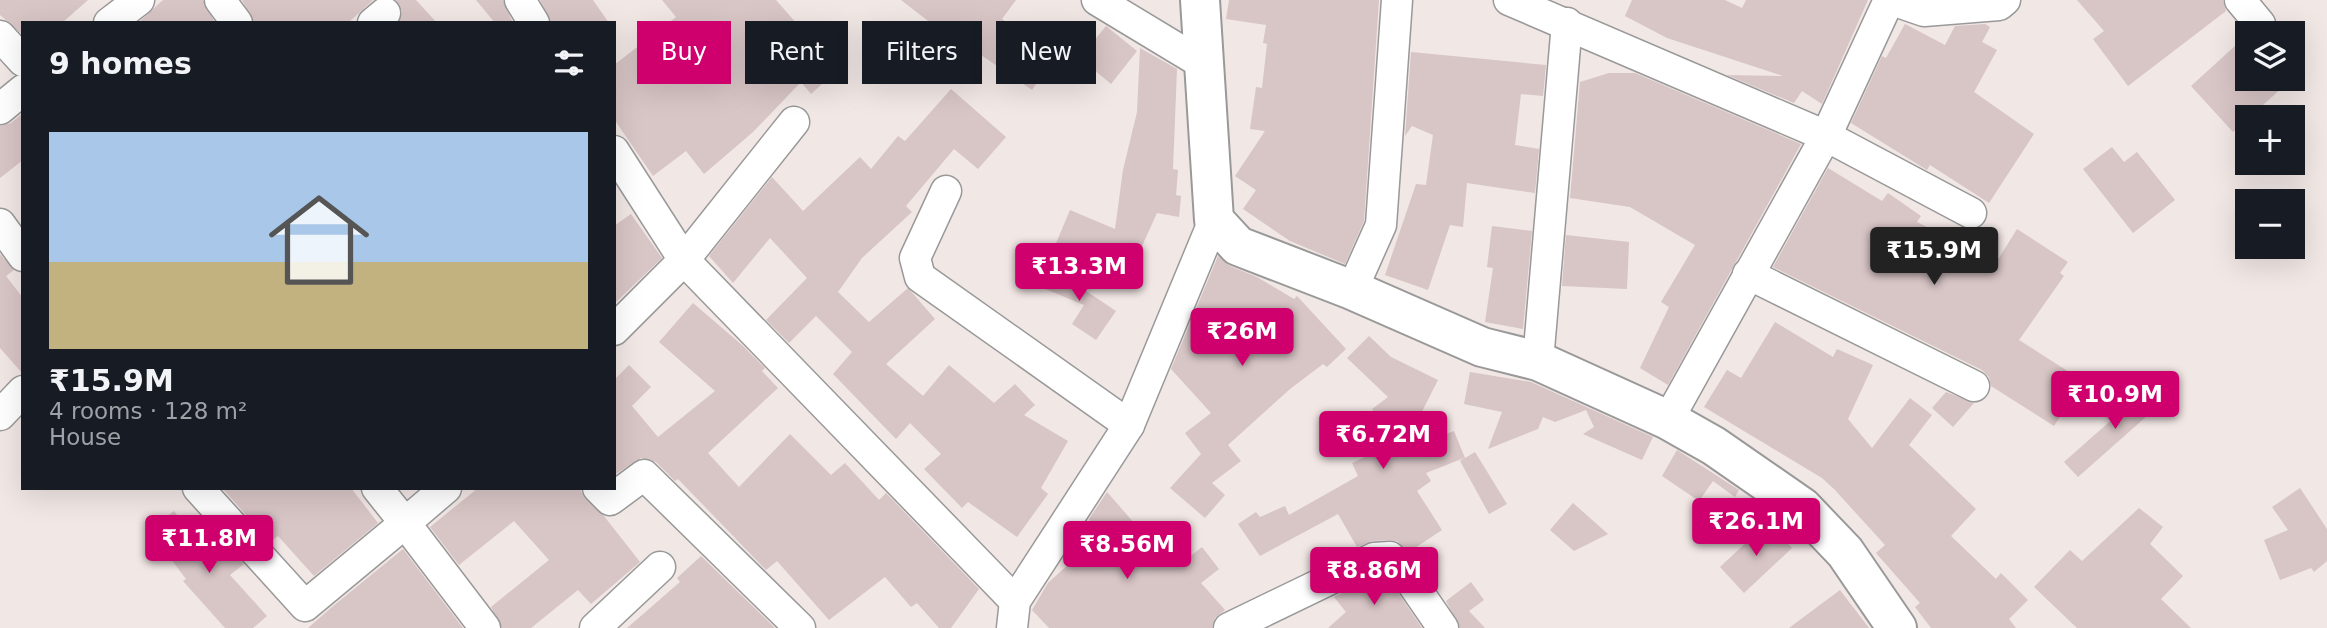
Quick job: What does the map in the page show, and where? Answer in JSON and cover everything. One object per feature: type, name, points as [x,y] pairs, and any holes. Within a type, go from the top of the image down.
[{"type":"street","points":[[112,21],[139,0]]},
{"type":"street","points":[[220,0],[236,21]]},
{"type":"street","points":[[520,0],[533,21]]},
{"type":"street","points":[[1097,0],[1203,64]]},
{"type":"street","points":[[616,154],[684,260],[1013,614],[1129,425],[1214,220],[1200,0]]},
{"type":"street","points":[[1352,290],[1381,225],[1397,0]]},
{"type":"street","points":[[1509,0],[1826,136],[1971,213]]},
{"type":"street","points":[[1668,420],[1826,136],[1890,0],[1924,11],[1999,5],[2005,0]]},
{"type":"street","points":[[2240,0],[2258,21]]},
{"type":"street","points":[[1538,361],[1567,23]]},
{"type":"street","points":[[0,36],[21,59]]},
{"type":"street","points":[[0,109],[21,92]]},
{"type":"street","points":[[616,328],[684,260],[794,122]]},
{"type":"street","points":[[946,191],[915,258],[920,278],[1129,425]]},
{"type":"street","points":[[1214,220],[1238,246],[1352,290],[1482,347],[1538,361],[1668,420],[1714,446],[1802,507],[1845,552],[1897,628]]},
{"type":"street","points":[[0,224],[21,253]]},
{"type":"street","points":[[1748,274],[1973,386]]},
{"type":"street","points":[[0,415],[21,393]]},
{"type":"street","points":[[600,490],[610,500],[644,475],[800,628]]},
{"type":"street","points":[[200,490],[305,606],[444,490]]},
{"type":"street","points":[[379,490],[485,628]]},
{"type":"street","points":[[1229,628],[1374,558],[1390,557],[1403,570],[1443,628]]},
{"type":"street","points":[[595,628],[660,567]]},
{"type":"building","points":[[0,0],[88,0],[64,21],[21,21],[21,33],[0,15]]},
{"type":"building","points":[[163,0],[203,0],[214,21],[140,21]]},
{"type":"building","points":[[242,0],[373,0],[350,21],[253,21]]},
{"type":"building","points":[[396,0],[416,0],[435,21],[400,21],[402,11]]},
{"type":"building","points":[[476,0],[503,0],[512,21],[493,21]]},
{"type":"building","points":[[540,0],[593,0],[608,21],[550,21]]},
{"type":"building","points":[[662,0],[776,0],[794,21],[745,21],[745,84],[799,84],[753,132],[704,174],[686,151],[653,176],[616,122],[616,63],[637,47],[637,84],[731,84],[731,21],[671,21],[676,17]]},
{"type":"building","points":[[901,0],[1016,0],[1002,19],[1005,21],[996,21],[996,65],[982,56],[982,21],[928,21]]},
{"type":"building","points":[[1229,0],[1379,0],[1364,221],[1345,264],[1290,241],[1243,209],[1256,190],[1235,176],[1265,131],[1250,129],[1256,87],[1262,88],[1267,44],[1263,43],[1266,25],[1226,19]]},
{"type":"building","points":[[1632,0],[1725,0],[1742,8],[1746,0],[1868,0],[1822,104],[1802,91],[1794,103],[1727,75],[1783,76],[1667,38],[1625,16]]},
{"type":"building","points":[[2077,0],[2223,0],[2226,11],[2128,86],[2093,39],[2104,31]]},
{"type":"building","points":[[1905,24],[1945,45],[1955,26],[1985,24],[1990,27],[1982,42],[1997,50],[1974,92],[2034,134],[1989,203],[1930,165],[1927,170],[1851,123],[1882,56],[1886,58]]},
{"type":"building","points":[[1106,26],[1137,51],[1111,84],[1096,71],[1096,38]]},
{"type":"building","points":[[2235,46],[2235,91],[2279,91],[2263,105],[2235,105],[2233,132],[2191,86]]},
{"type":"building","points":[[1140,48],[1177,69],[1173,169],[1178,170],[1176,195],[1181,196],[1179,217],[1157,213],[1128,277],[1054,248],[1070,210],[1115,229],[1123,170],[1137,112]]},
{"type":"building","points":[[1411,52],[1546,65],[1543,96],[1521,94],[1515,145],[1539,149],[1535,193],[1467,183],[1463,227],[1450,225],[1428,290],[1385,275],[1416,184],[1426,185],[1433,135],[1412,126],[1405,136]]},
{"type":"building","points":[[1609,73],[1635,73],[1801,144],[1668,385],[1640,368],[1669,307],[1661,302],[1695,245],[1630,207],[1570,198],[1580,82]]},
{"type":"building","points":[[803,84],[822,84],[811,94]]},
{"type":"building","points":[[1023,84],[1036,84],[1032,90]]},
{"type":"building","points":[[951,89],[1006,137],[978,169],[954,149],[906,206],[912,212],[862,258],[838,292],[869,322],[908,288],[935,319],[886,364],[923,396],[949,365],[994,403],[1015,384],[1035,405],[1024,415],[1068,441],[1041,488],[1048,494],[1017,537],[968,502],[962,508],[924,469],[941,454],[910,423],[896,439],[833,374],[852,352],[816,316],[789,343],[766,320],[807,278],[770,238],[733,283],[709,256],[772,177],[803,211],[860,157],[871,169],[898,136],[905,141]]},
{"type":"building","points":[[21,115],[21,162],[0,178],[0,126],[11,123]]},
{"type":"building","points":[[2112,147],[2124,162],[2137,152],[2175,200],[2133,233],[2083,169]]},
{"type":"building","points":[[1828,168],[1882,201],[1888,193],[1921,216],[1917,222],[1994,266],[2017,229],[2068,262],[2060,273],[2064,276],[2019,340],[2083,381],[2054,426],[1991,386],[1989,377],[1982,370],[1773,267]]},
{"type":"building","points":[[631,214],[662,258],[616,302],[616,225]]},
{"type":"building","points":[[1492,226],[1532,231],[1523,329],[1485,322],[1493,268],[1487,267]]},
{"type":"building","points":[[1566,235],[1629,242],[1627,289],[1562,286]]},
{"type":"building","points":[[0,254],[14,270],[6,276],[21,295],[21,372],[0,348]]},
{"type":"building","points":[[1218,256],[1230,266],[1257,277],[1294,299],[1297,296],[1346,349],[1327,367],[1323,364],[1290,389],[1228,445],[1241,461],[1212,483],[1225,495],[1205,518],[1170,488],[1201,454],[1185,433],[1211,413],[1171,369]]},
{"type":"building","points":[[1047,265],[1116,311],[1096,340],[1072,324],[1084,305],[1038,286]]},
{"type":"building","points":[[693,303],[742,345],[765,368],[762,371],[778,388],[708,453],[739,487],[790,434],[831,475],[845,463],[879,500],[886,493],[979,589],[951,628],[939,628],[917,603],[911,607],[885,577],[829,620],[777,561],[766,570],[678,479],[675,481],[656,462],[641,458],[616,474],[616,378],[629,365],[651,387],[632,406],[658,437],[715,391],[659,342]]},
{"type":"building","points":[[1775,322],[1833,357],[1837,349],[1873,365],[1848,419],[1872,448],[1910,398],[1932,415],[1909,445],[1976,509],[1951,536],[1996,579],[2001,573],[2028,600],[2009,619],[2016,628],[1931,628],[1915,607],[1920,603],[1876,553],[1885,545],[1835,490],[1822,478],[1704,407],[1727,370],[1741,378]]},
{"type":"building","points":[[1369,336],[1391,357],[1438,380],[1402,451],[1454,431],[1465,458],[1475,452],[1507,504],[1489,514],[1460,461],[1464,458],[1426,473],[1431,481],[1417,491],[1442,530],[1409,552],[1397,541],[1389,540],[1372,541],[1357,547],[1338,514],[1260,556],[1238,524],[1256,512],[1260,517],[1285,506],[1289,515],[1358,476],[1352,463],[1397,442],[1372,409],[1388,397],[1347,358]]},
{"type":"building","points":[[1470,372],[1531,382],[1653,437],[1642,460],[1583,434],[1594,427],[1586,410],[1555,422],[1543,417],[1538,429],[1488,449],[1502,412],[1464,404]]},
{"type":"building","points":[[2152,384],[2165,400],[2078,477],[2064,462]]},
{"type":"building","points":[[1946,392],[1974,403],[1953,427],[1932,408]]},
{"type":"building","points":[[1677,450],[1739,490],[1735,497],[1713,481],[1699,501],[1662,476]]},
{"type":"building","points":[[2300,488],[2327,529],[2327,561],[2314,572],[2311,568],[2280,580],[2264,540],[2288,530],[2272,507]]},
{"type":"building","points":[[224,490],[353,490],[378,523],[314,576],[278,536],[270,542]]},
{"type":"building","points":[[476,490],[580,490],[640,562],[591,604],[578,590],[531,628],[502,628],[491,607],[549,560],[514,521],[459,565],[430,527]]},
{"type":"building","points":[[1107,492],[1163,556],[1172,548],[1183,562],[1202,547],[1219,569],[1201,583],[1225,610],[1215,618],[1212,628],[1049,628],[1032,610],[1048,583],[1071,562],[1065,555],[1091,522],[1089,519]]},
{"type":"building","points":[[1573,503],[1608,534],[1574,551],[1550,530]]},
{"type":"building","points":[[2139,508],[2163,527],[2150,544],[2183,576],[2161,599],[2191,628],[2077,628],[2034,587],[2070,550],[2082,561]]},
{"type":"building","points":[[174,511],[210,558],[226,544],[244,564],[230,575],[267,616],[253,628],[225,628],[183,581],[186,579],[149,530]]},
{"type":"building","points":[[1768,522],[1792,548],[1744,593],[1720,567]]},
{"type":"building","points":[[403,549],[463,628],[308,628],[332,607]]},
{"type":"building","points":[[701,556],[775,628],[627,628],[680,582],[677,578]]},
{"type":"building","points":[[1379,575],[1390,581],[1422,628],[1328,628],[1346,612],[1334,597]]},
{"type":"building","points":[[1471,582],[1484,600],[1469,611],[1485,628],[1460,628],[1446,601]]},
{"type":"building","points":[[1840,590],[1869,628],[1789,628]]}]
